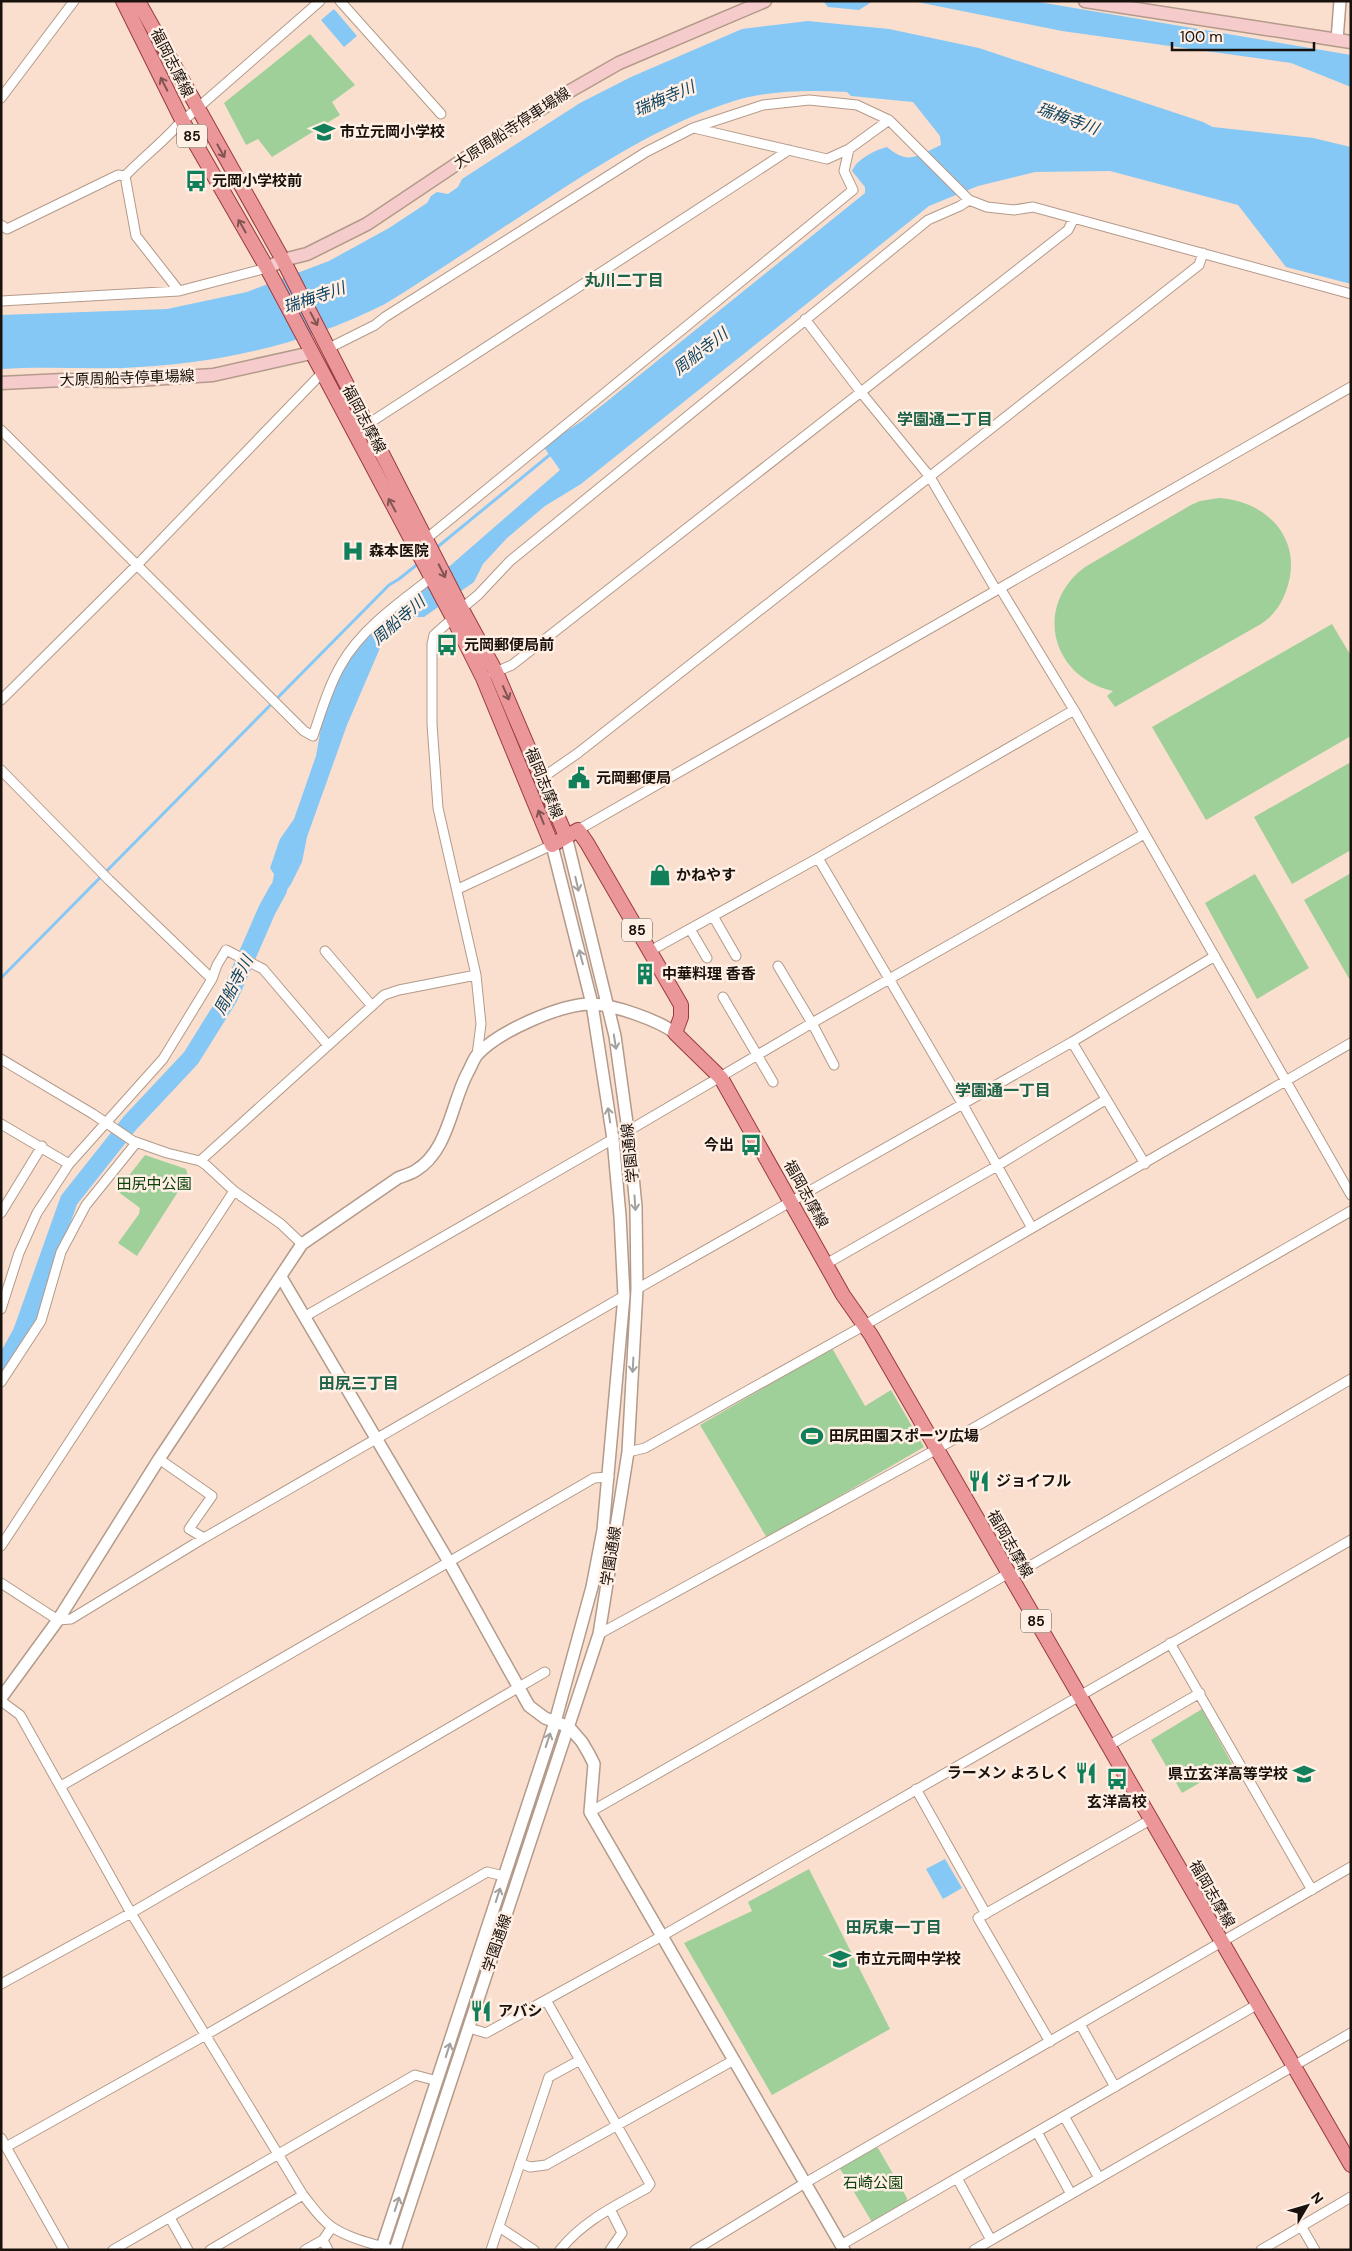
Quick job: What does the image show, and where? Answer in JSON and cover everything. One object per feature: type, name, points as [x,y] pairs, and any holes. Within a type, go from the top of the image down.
[{"type":"main road","name":"福岡志摩線","points":[[123,1],[183,122],[267,268],[349,426],[421,544]]},
{"type":"main road","name":"福岡志摩線","points":[[138,1],[283,260],[368,424],[421,544],[431,578],[458,610],[496,672],[542,778],[572,833],[650,951],[681,1005],[681,1016],[675,1033],[721,1078],[843,1295],[865,1325],[1351,2165]]},
{"type":"main road","points":[[1085,1],[1351,42]]},
{"type":"main road","name":"大原周船寺停車場線","points":[[267,268],[283,260],[307,254],[367,224],[512,127],[619,63],[762,2]]},
{"type":"main road","name":"大原周船寺停車場線","points":[[1,383],[63,380],[121,381],[213,375],[311,353]]},
{"type":"main road","name":"85","points":[[421,544],[458,610]]},
{"type":"main road","name":"福岡志摩線","points":[[458,610],[483,678],[552,845],[572,833]]},
{"type":"street","points":[[1,98],[74,1]]},
{"type":"street","points":[[125,176],[320,1]]},
{"type":"street","points":[[340,1],[441,114]]},
{"type":"street","points":[[1337,40],[1340,1]]},
{"type":"street","points":[[328,348],[376,325],[385,316],[646,152],[693,128],[763,105],[809,100],[857,105],[889,120],[969,200],[996,208],[1014,210],[1033,207],[1351,294]]},
{"type":"street","points":[[693,128],[827,159],[849,149],[889,120]]},
{"type":"street","points":[[421,544],[853,190],[844,171],[849,149]]},
{"type":"street","points":[[349,426],[368,424],[789,150]]},
{"type":"street","points":[[1,225],[7,229],[118,175],[125,176]]},
{"type":"street","points":[[125,176],[136,236],[179,291]]},
{"type":"street","points":[[387,2249],[332,2227],[320,2216],[303,2195],[204,2036],[131,1913],[20,1715],[1,1700],[58,1620],[159,1459],[302,1244],[398,1178],[415,1171],[429,1158],[447,1130],[464,1080],[477,1055],[481,1024],[476,975],[458,889],[438,808],[432,724],[432,644],[434,635],[458,610],[478,595],[510,561],[805,319],[928,220],[969,200]]},
{"type":"street","points":[[483,678],[512,665],[1068,230],[1074,218]]},
{"type":"street","points":[[542,778],[578,753],[1199,266],[1204,253]]},
{"type":"street","points":[[1,302],[179,291],[267,268]]},
{"type":"street","points":[[805,319],[860,391],[930,477],[1074,710],[1351,1195]]},
{"type":"street","points":[[1,700],[136,566],[321,374]]},
{"type":"street","points":[[572,833],[1351,386]]},
{"type":"street","points":[[1,430],[136,566],[304,730],[313,736],[341,665],[351,651],[374,626],[431,578]]},
{"type":"street","points":[[650,951],[818,858],[1074,710]]},
{"type":"street","points":[[1,770],[109,880],[212,979]]},
{"type":"street","name":"学園通線","points":[[387,2249],[469,2028],[599,1634],[628,1452],[637,1289],[636,1207],[615,1036],[607,1006],[572,833]]},
{"type":"street","points":[[628,1131],[721,1078],[756,1055],[891,980],[1144,834]]},
{"type":"street","points":[[458,889],[552,845]]},
{"type":"street","name":"学園通線","points":[[387,2249],[438,2081],[554,1722],[592,1587],[603,1530],[624,1296],[620,1216],[613,1139],[592,1004],[552,845]]},
{"type":"street","points":[[818,858],[962,1102],[1032,1228]]},
{"type":"street","points":[[713,916],[736,956]]},
{"type":"street","points":[[690,929],[707,958]]},
{"type":"street","points":[[1,1309],[26,1234],[37,1213],[69,1164],[163,1058],[212,979],[226,950],[262,969],[327,1044]]},
{"type":"street","points":[[325,952],[372,1006]]},
{"type":"street","points":[[637,1289],[792,1202],[962,1102],[1072,1042],[1215,956]]},
{"type":"street","points":[[778,966],[812,1023],[834,1065]]},
{"type":"street","points":[[200,1161],[327,1044],[384,995],[399,990],[476,975]]},
{"type":"street","points":[[724,997],[773,1082]]},
{"type":"street","points":[[477,1055],[499,1038],[549,1013],[592,1004],[607,1006],[648,1020],[675,1033]]},
{"type":"street","points":[[1072,1042],[1145,1164]]},
{"type":"street","points":[[628,1452],[645,1448],[865,1325],[1145,1164],[1351,1042]]},
{"type":"street","points":[[1,1059],[134,1142],[166,1154],[200,1161],[234,1191],[281,1224],[302,1244]]},
{"type":"street","points":[[826,1264],[997,1166],[1105,1100]]},
{"type":"street","points":[[1,1124],[42,1146],[69,1164]]},
{"type":"street","points":[[304,1317],[613,1139]]},
{"type":"street","points":[[1,1382],[41,1322],[62,1252],[86,1205],[134,1142]]},
{"type":"street","points":[[1,1213],[42,1146]]},
{"type":"street","points":[[1,1546],[234,1191]]},
{"type":"street","points":[[599,1634],[937,1449],[1351,1211]]},
{"type":"street","points":[[281,1277],[449,1562],[529,1706],[546,1718],[569,1727],[582,1742],[594,1764],[590,1812],[842,2247],[957,2178],[1258,2004]]},
{"type":"street","points":[[1,1279],[10,1284]]},
{"type":"street","points":[[1,1584],[58,1620],[71,1619],[204,1538],[624,1296]]},
{"type":"street","points":[[590,1812],[1010,1575],[1351,1379]]},
{"type":"street","points":[[159,1459],[212,1496],[189,1529],[204,1538]]},
{"type":"street","points":[[61,1786],[594,1478],[609,1477]]},
{"type":"street","points":[[469,2028],[486,2033],[662,1936],[1351,1540]]},
{"type":"street","points":[[1170,1643],[1312,1890]]},
{"type":"street","points":[[1,1984],[131,1913],[545,1672]]},
{"type":"street","points":[[1108,1746],[1200,1693]]},
{"type":"street","points":[[916,1789],[986,1914]]},
{"type":"street","points":[[1050,2042],[978,1918],[1150,1820]]},
{"type":"street","points":[[695,2250],[805,2183],[1351,1867]]},
{"type":"street","points":[[64,2250],[4,2142],[204,2036],[487,1872],[504,1876]]},
{"type":"street","points":[[546,2000],[650,2184],[647,2188],[583,2226],[560,2250]]},
{"type":"street","points":[[1080,2024],[1115,2087]]},
{"type":"street","points":[[974,2250],[1351,2033]]},
{"type":"street","points":[[491,2250],[549,2077],[580,2060]]},
{"type":"street","points":[[520,2163],[530,2166],[546,2165],[734,2060]]},
{"type":"street","points":[[113,2250],[415,2076],[438,2081]]},
{"type":"street","points":[[1064,2116],[1099,2178]]},
{"type":"street","points":[[1037,2132],[1070,2194]]},
{"type":"street","points":[[957,2178],[991,2240]]},
{"type":"street","points":[[210,2250],[303,2195]]},
{"type":"street","points":[[1261,2250],[1351,2197]]},
{"type":"street","points":[[610,2209],[622,2233],[610,2250]]},
{"type":"street","points":[[170,2218],[188,2250]]},
{"type":"street","points":[[1301,2226],[1315,2250]]},
{"type":"street","points":[[306,2250],[323,2240],[332,2227]]},
{"type":"street","points":[[499,2227],[534,2250]]},
{"type":"street","points":[[323,2240],[328,2250]]},
{"type":"green space","points":[[310,34],[355,85],[332,102],[340,115],[272,157],[258,139],[246,145],[224,103]]},
{"type":"green space","points":[[1219,498],[1237,501],[1253,507],[1267,516],[1278,527],[1286,540],[1290,556],[1291,573],[1282,601],[1266,621],[1115,707],[1107,696],[1113,691],[1092,683],[1075,671],[1063,656],[1056,638],[1055,620],[1059,601],[1069,583],[1085,567],[1191,505],[1200,501]]},
{"type":"green space","points":[[1332,624],[1351,656],[1351,736],[1206,820],[1152,727]]},
{"type":"green space","points":[[1351,762],[1351,850],[1292,884],[1254,817]]},
{"type":"green space","points":[[1351,873],[1351,982],[1304,900]]},
{"type":"green space","points":[[1255,874],[1309,968],[1257,999],[1205,903]]},
{"type":"green space","name":"田尻中公園","points":[[145,1155],[186,1169],[188,1176],[137,1256],[118,1243],[139,1214],[140,1208],[117,1191]]},
{"type":"green space","name":"田尻田園スポーツ広場","points":[[832,1348],[865,1406],[891,1390],[924,1447],[767,1538],[700,1425]]},
{"type":"green space","points":[[1202,1709],[1232,1764],[1182,1793],[1151,1740]]},
{"type":"green space","points":[[809,1869],[890,2029],[772,2095],[684,1943],[752,1911],[748,1902]]},
{"type":"green space","name":"石崎公園","points":[[875,2147],[878,2148],[907,2198],[906,2202],[872,2222],[839,2167]]},
{"type":"water","points":[[823,1],[873,1],[859,10],[828,7]]},
{"type":"water","points":[[912,1],[1033,1],[1351,55],[1351,87],[1291,63],[1062,31]]},
{"type":"water","points":[[334,9],[357,36],[344,47],[321,20]]},
{"type":"water","name":"瑞梅寺川","points":[[808,21],[889,29],[979,48],[1203,122],[1213,127],[1313,138],[1351,147],[1351,284],[1286,267],[1238,205],[1110,171],[1035,172],[978,186],[929,206],[581,484],[545,506],[507,538],[483,564],[474,582],[424,617],[408,617],[383,641],[347,725],[307,837],[302,862],[291,884],[272,912],[262,911],[271,891],[274,874],[270,868],[280,839],[294,819],[316,756],[321,728],[331,695],[346,664],[366,639],[560,470],[543,446],[582,421],[610,399],[865,193],[865,187],[852,171],[862,159],[877,150],[887,147],[901,156],[914,157],[941,145],[940,136],[913,102],[851,96],[847,92],[819,91],[776,93],[734,101],[664,129],[620,153],[385,304],[353,319],[290,342],[225,357],[158,366],[123,368],[1,369],[1,315],[167,309],[247,292],[329,261],[389,228],[427,203],[431,196],[437,192],[448,194],[458,187],[462,179],[580,103],[631,77],[742,29]]},
{"type":"water","points":[[945,1859],[962,1888],[943,1899],[926,1869]]},
{"type":"waterway","points":[[435,549],[552,453]]},
{"type":"waterway","points":[[1,978],[389,585],[419,563]]},
{"type":"waterway","name":"周船寺川","points":[[1,1370],[22,1332],[69,1200],[130,1123],[191,1058],[229,997],[267,910],[278,890]]},
{"type":"place","name":"市立元岡小学校","points":[[324,132]]},
{"type":"place","name":"元岡小学校前","points":[[196,181]]},
{"type":"place","name":"森本医院","points":[[353,551]]},
{"type":"place","name":"元岡郵便局前","points":[[447,645]]},
{"type":"place","name":"元岡郵便局","points":[[579,778]]},
{"type":"place","name":"かねやす","points":[[660,875]]},
{"type":"place","name":"中華料理 香香","points":[[645,974]]},
{"type":"place","name":"今出","points":[[751,1145]]},
{"type":"place","name":"田尻田園スポーツ広場","points":[[812,1436]]},
{"type":"place","name":"ジョイフル","points":[[979,1481]]},
{"type":"place","name":"ラーメン よろしく","points":[[1086,1773]]},
{"type":"place","name":"県立玄洋高等学校","points":[[1304,1774]]},
{"type":"place","name":"玄洋高校","points":[[1117,1779]]},
{"type":"place","name":"市立元岡中学校","points":[[840,1959]]},
{"type":"place","name":"アバシ","points":[[481,2011]]},
{"type":"district","name":"丸川二丁目","points":[[624,280]]},
{"type":"district","name":"学園通二丁目","points":[[945,419]]},
{"type":"district","name":"学園通一丁目","points":[[1003,1090]]},
{"type":"district","name":"田尻三丁目","points":[[359,1383]]},
{"type":"district","name":"田尻東一丁目","points":[[894,1927]]}]
